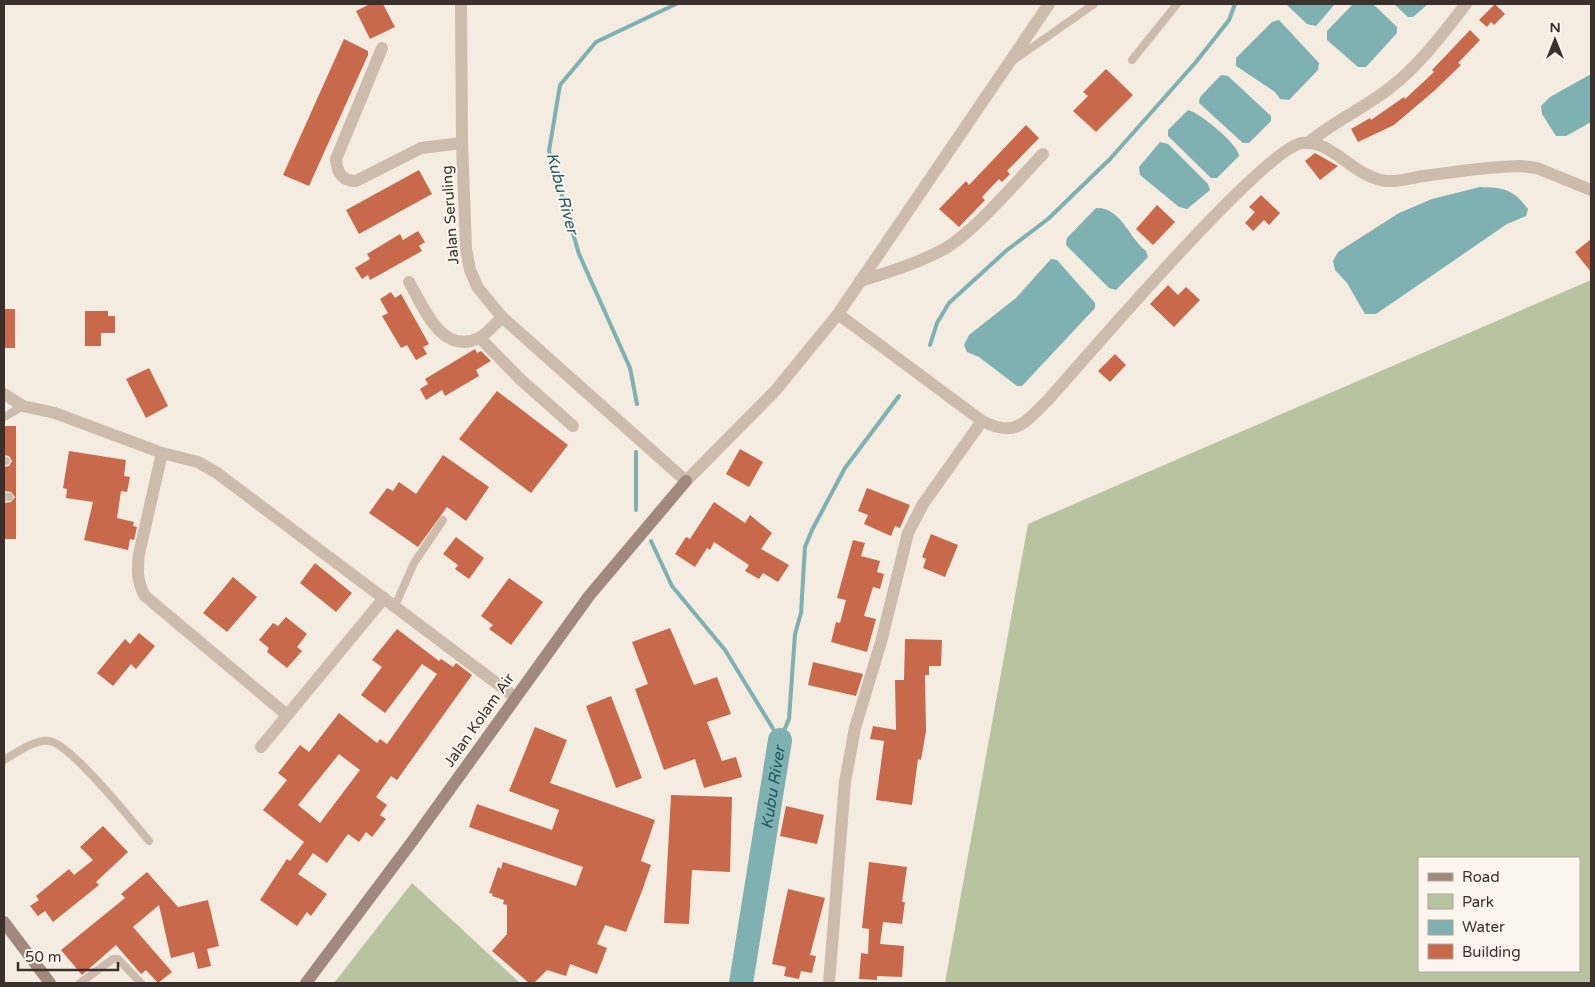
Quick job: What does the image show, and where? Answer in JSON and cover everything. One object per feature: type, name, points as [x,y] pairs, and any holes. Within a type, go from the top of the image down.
[{"type":"street","name":"Jalan Seruling","points":[[460,4],[465,230],[470,270],[478,288],[502,317],[686,481]]},
{"type":"street","points":[[686,481],[775,391],[838,314],[1049,4]]},
{"type":"street","points":[[1308,143],[1327,126],[1393,86],[1445,31],[1466,4]]},
{"type":"street","points":[[382,48],[336,159],[337,169],[341,176],[349,181],[356,181],[421,148],[462,144]]},
{"type":"street","points":[[838,314],[982,421],[998,429],[1012,428],[1024,423],[1048,400],[1228,202],[1272,161],[1292,147],[1308,143],[1327,147],[1359,172],[1386,181],[1521,166],[1537,168],[1591,190]]},
{"type":"street","points":[[860,281],[903,267],[948,247],[963,235],[1044,154]]},
{"type":"street","points":[[409,282],[438,330],[448,339],[458,342],[480,338],[502,317]]},
{"type":"street","points":[[480,338],[520,379],[573,426]]},
{"type":"street","points":[[4,394],[23,406],[62,416],[162,452],[198,462],[217,473],[515,697]]},
{"type":"street","points":[[829,983],[845,782],[855,728],[881,642],[908,533],[923,504],[982,421]]},
{"type":"street","points":[[162,452],[139,554],[137,570],[140,586],[145,596],[287,715]]},
{"type":"street","name":"Jalan Kolam Air","points":[[306,983],[474,757],[515,697],[589,596],[686,481]]},
{"type":"street","points":[[261,747],[384,598]]},
{"type":"street","points":[[4,922],[50,983]]},
{"type":"lane","points":[[1008,65],[1094,4]]},
{"type":"lane","points":[[1132,60],[1172,13],[1177,4]]},
{"type":"lane","points":[[4,417],[23,406]]},
{"type":"lane","points":[[395,606],[414,563],[443,520]]},
{"type":"lane","points":[[4,760],[38,742],[48,740],[56,742],[81,764],[149,841]]},
{"type":"lane","points":[[80,983],[113,959],[118,959],[141,983]]},
{"type":"green space","points":[[1591,280],[1591,983],[945,983],[1028,524]]},
{"type":"green space","points":[[412,883],[520,983],[334,983]]},
{"type":"water","points":[[1286,4],[1335,4],[1316,26],[1307,24]]},
{"type":"water","points":[[1353,4],[1373,4],[1397,27],[1397,33],[1366,67],[1358,67],[1327,40],[1327,31]]},
{"type":"water","points":[[1394,4],[1428,4],[1413,17],[1408,17]]},
{"type":"water","points":[[1279,20],[1319,63],[1318,70],[1289,100],[1280,99],[1275,92],[1236,66],[1236,58],[1272,22]]},
{"type":"water","points":[[1591,74],[1591,122],[1566,136],[1556,136],[1542,114],[1541,106],[1550,97]]},
{"type":"water","points":[[1221,75],[1228,76],[1271,116],[1271,121],[1249,143],[1243,143],[1199,103],[1200,97]]},
{"type":"water","points":[[1188,110],[1194,112],[1218,130],[1237,151],[1239,156],[1217,178],[1211,178],[1168,136],[1168,130]]},
{"type":"water","points":[[1160,142],[1168,144],[1208,184],[1210,190],[1187,209],[1179,207],[1140,175],[1139,167]]},
{"type":"water","points":[[1480,187],[1502,189],[1512,193],[1528,209],[1526,216],[1507,224],[1376,314],[1365,314],[1347,283],[1335,270],[1333,261],[1338,252],[1399,213],[1432,199]]},
{"type":"water","points":[[1096,208],[1112,212],[1146,251],[1148,257],[1116,290],[1109,288],[1066,245],[1067,238]]},
{"type":"water","points":[[1051,259],[1057,260],[1095,303],[1095,308],[1022,386],[1017,386],[979,357],[967,352],[964,345],[969,335],[1016,298]]},
{"type":"building","points":[[370,4],[383,4],[395,27],[370,39],[356,11]]},
{"type":"building","points":[[1495,4],[1505,14],[1494,25],[1491,22],[1487,27],[1479,20]]},
{"type":"building","points":[[1470,30],[1480,40],[1458,63],[1461,65],[1394,125],[1358,142],[1351,129],[1370,118],[1371,120],[1404,97],[1405,99],[1434,72],[1432,70]]},
{"type":"building","points":[[344,39],[368,51],[368,55],[309,186],[283,175]]},
{"type":"building","points":[[1106,69],[1133,95],[1096,132],[1073,111],[1088,96],[1083,92]]},
{"type":"building","points":[[1026,125],[1039,138],[1007,171],[1010,174],[1002,182],[999,179],[982,197],[985,200],[959,227],[939,209],[966,181],[969,185]]},
{"type":"building","points":[[1315,153],[1338,166],[1320,180],[1305,161]]},
{"type":"building","points":[[419,170],[432,194],[359,234],[346,210]]},
{"type":"building","points":[[1261,195],[1280,213],[1269,225],[1264,220],[1253,231],[1245,223],[1255,212],[1249,207]]},
{"type":"building","points":[[1157,205],[1175,222],[1153,245],[1136,229]]},
{"type":"building","points":[[418,231],[425,242],[419,246],[422,251],[370,280],[368,275],[362,279],[355,268],[370,259],[367,254],[400,234],[403,240]]},
{"type":"building","points":[[1591,239],[1591,272],[1575,252]]},
{"type":"building","points":[[1168,285],[1178,295],[1186,287],[1200,300],[1174,327],[1150,304]]},
{"type":"building","points":[[391,292],[395,298],[401,294],[429,344],[423,347],[427,354],[416,360],[407,345],[401,348],[382,316],[388,313],[380,299]]},
{"type":"building","points":[[4,309],[15,309],[15,348],[4,348]]},
{"type":"building","points":[[85,311],[108,311],[108,316],[115,316],[115,333],[101,333],[101,346],[85,346]]},
{"type":"building","points":[[475,349],[477,353],[481,351],[491,361],[476,370],[479,376],[445,396],[442,390],[426,400],[420,389],[428,384],[425,379]]},
{"type":"building","points":[[1115,354],[1126,365],[1110,382],[1098,371]]},
{"type":"building","points":[[149,368],[168,406],[146,418],[126,379]]},
{"type":"building","points":[[497,391],[568,445],[531,493],[459,439]]},
{"type":"building","points":[[4,426],[16,426],[16,539],[4,539],[4,503],[11,502],[15,497],[11,492],[4,491],[4,467],[9,466],[12,461],[9,456],[4,455]]},
{"type":"building","points":[[740,449],[763,462],[749,487],[726,474]]},
{"type":"building","points":[[69,451],[126,460],[124,476],[130,477],[127,492],[121,491],[117,518],[134,522],[133,526],[137,527],[134,540],[130,539],[128,550],[84,540],[93,502],[66,498],[67,489],[63,488]]},
{"type":"building","points":[[443,455],[489,487],[466,521],[447,507],[418,547],[369,513],[387,488],[393,491],[399,482],[416,494]]},
{"type":"building","points":[[867,488],[910,505],[900,528],[895,526],[891,536],[864,524],[868,515],[858,511]]},
{"type":"building","points":[[714,502],[745,523],[750,515],[772,533],[761,549],[789,565],[778,582],[763,573],[759,579],[745,571],[749,565],[714,542],[710,550],[707,548],[695,567],[675,554],[686,537],[690,539]]},
{"type":"building","points":[[931,534],[958,545],[945,577],[923,568],[926,559],[922,557]]},
{"type":"building","points":[[456,537],[484,558],[469,579],[455,569],[458,565],[443,554]]},
{"type":"building","points":[[853,540],[865,543],[861,556],[880,561],[877,572],[884,574],[880,589],[873,587],[864,616],[876,619],[867,652],[831,642],[836,622],[840,623],[846,600],[837,598]]},
{"type":"building","points":[[315,563],[352,593],[336,612],[300,583]]},
{"type":"building","points":[[233,577],[257,597],[227,632],[203,613]]},
{"type":"building","points":[[509,578],[543,602],[511,645],[489,629],[493,625],[481,616]]},
{"type":"building","points":[[286,617],[307,634],[297,647],[302,651],[287,668],[267,652],[269,648],[259,640],[273,623],[278,626]]},
{"type":"building","points":[[670,628],[694,685],[717,677],[731,714],[707,722],[722,761],[736,757],[742,777],[704,788],[695,759],[664,770],[635,689],[648,684],[632,642]]},
{"type":"building","points":[[397,629],[439,661],[441,659],[453,667],[456,663],[472,675],[397,780],[391,776],[376,797],[387,805],[380,815],[386,819],[372,837],[366,832],[359,842],[348,834],[327,863],[313,853],[298,874],[327,894],[311,916],[307,912],[297,926],[260,900],[287,859],[290,861],[304,842],[263,810],[287,780],[278,773],[300,745],[309,752],[339,713],[377,743],[380,739],[387,744],[437,674],[422,664],[385,713],[361,695],[382,667],[372,660]],"holes":[[[339,754],[360,770],[320,823],[298,805]]]},
{"type":"building","points":[[139,633],[155,646],[136,669],[131,664],[113,686],[97,673],[125,639],[130,644]]},
{"type":"building","points":[[905,639],[942,640],[941,666],[929,666],[929,675],[925,675],[926,731],[921,760],[918,759],[912,805],[876,800],[884,741],[870,739],[873,726],[896,730],[895,680],[904,680]]},
{"type":"building","points":[[813,662],[863,674],[856,696],[808,685]]},
{"type":"building","points":[[611,696],[642,778],[616,788],[586,706]]},
{"type":"building","points":[[535,727],[567,740],[550,783],[655,820],[641,861],[651,865],[642,891],[626,932],[605,925],[597,944],[607,948],[597,974],[570,964],[566,976],[547,970],[534,983],[529,983],[492,951],[507,934],[507,905],[503,904],[504,900],[489,893],[498,867],[501,869],[503,862],[576,886],[583,867],[469,827],[477,804],[552,830],[559,810],[509,791]]},
{"type":"building","points":[[671,795],[732,797],[730,872],[692,870],[689,924],[664,923]]},
{"type":"building","points":[[786,806],[824,815],[817,844],[780,836]]},
{"type":"building","points":[[103,826],[128,852],[96,882],[99,885],[53,922],[45,911],[38,916],[30,906],[39,900],[36,896],[69,869],[74,875],[93,860],[80,847]]},
{"type":"building","points":[[869,862],[907,867],[902,902],[905,902],[902,924],[883,922],[880,944],[904,946],[902,977],[877,976],[877,980],[859,979],[861,953],[868,954],[869,929],[862,928]]},
{"type":"building","points":[[147,872],[178,907],[208,900],[219,946],[207,949],[211,966],[198,969],[194,952],[171,958],[159,905],[133,927],[172,972],[158,983],[146,970],[141,974],[116,945],[82,975],[61,950],[125,898],[121,894]]},
{"type":"building","points":[[788,889],[825,898],[810,955],[816,956],[812,973],[801,971],[799,979],[784,976],[786,967],[772,964]]},
{"type":"waterway","name":"Kubu River","points":[[637,404],[630,368],[579,254],[549,151],[560,85],[596,42],[676,4]]},
{"type":"waterway","points":[[930,345],[937,323],[949,303],[1007,250],[1048,219],[1110,159],[1196,62],[1229,20],[1235,4]]},
{"type":"waterway","points":[[780,740],[789,719],[795,634],[801,613],[805,547],[845,468],[899,396]]},
{"type":"waterway","name":"Kubu River","points":[[636,452],[636,510]]},
{"type":"waterway","name":"Kubu River","points":[[651,541],[672,586],[725,650],[780,740]]},
{"type":"waterway","name":"Kubu River","points":[[741,983],[780,740]]}]
